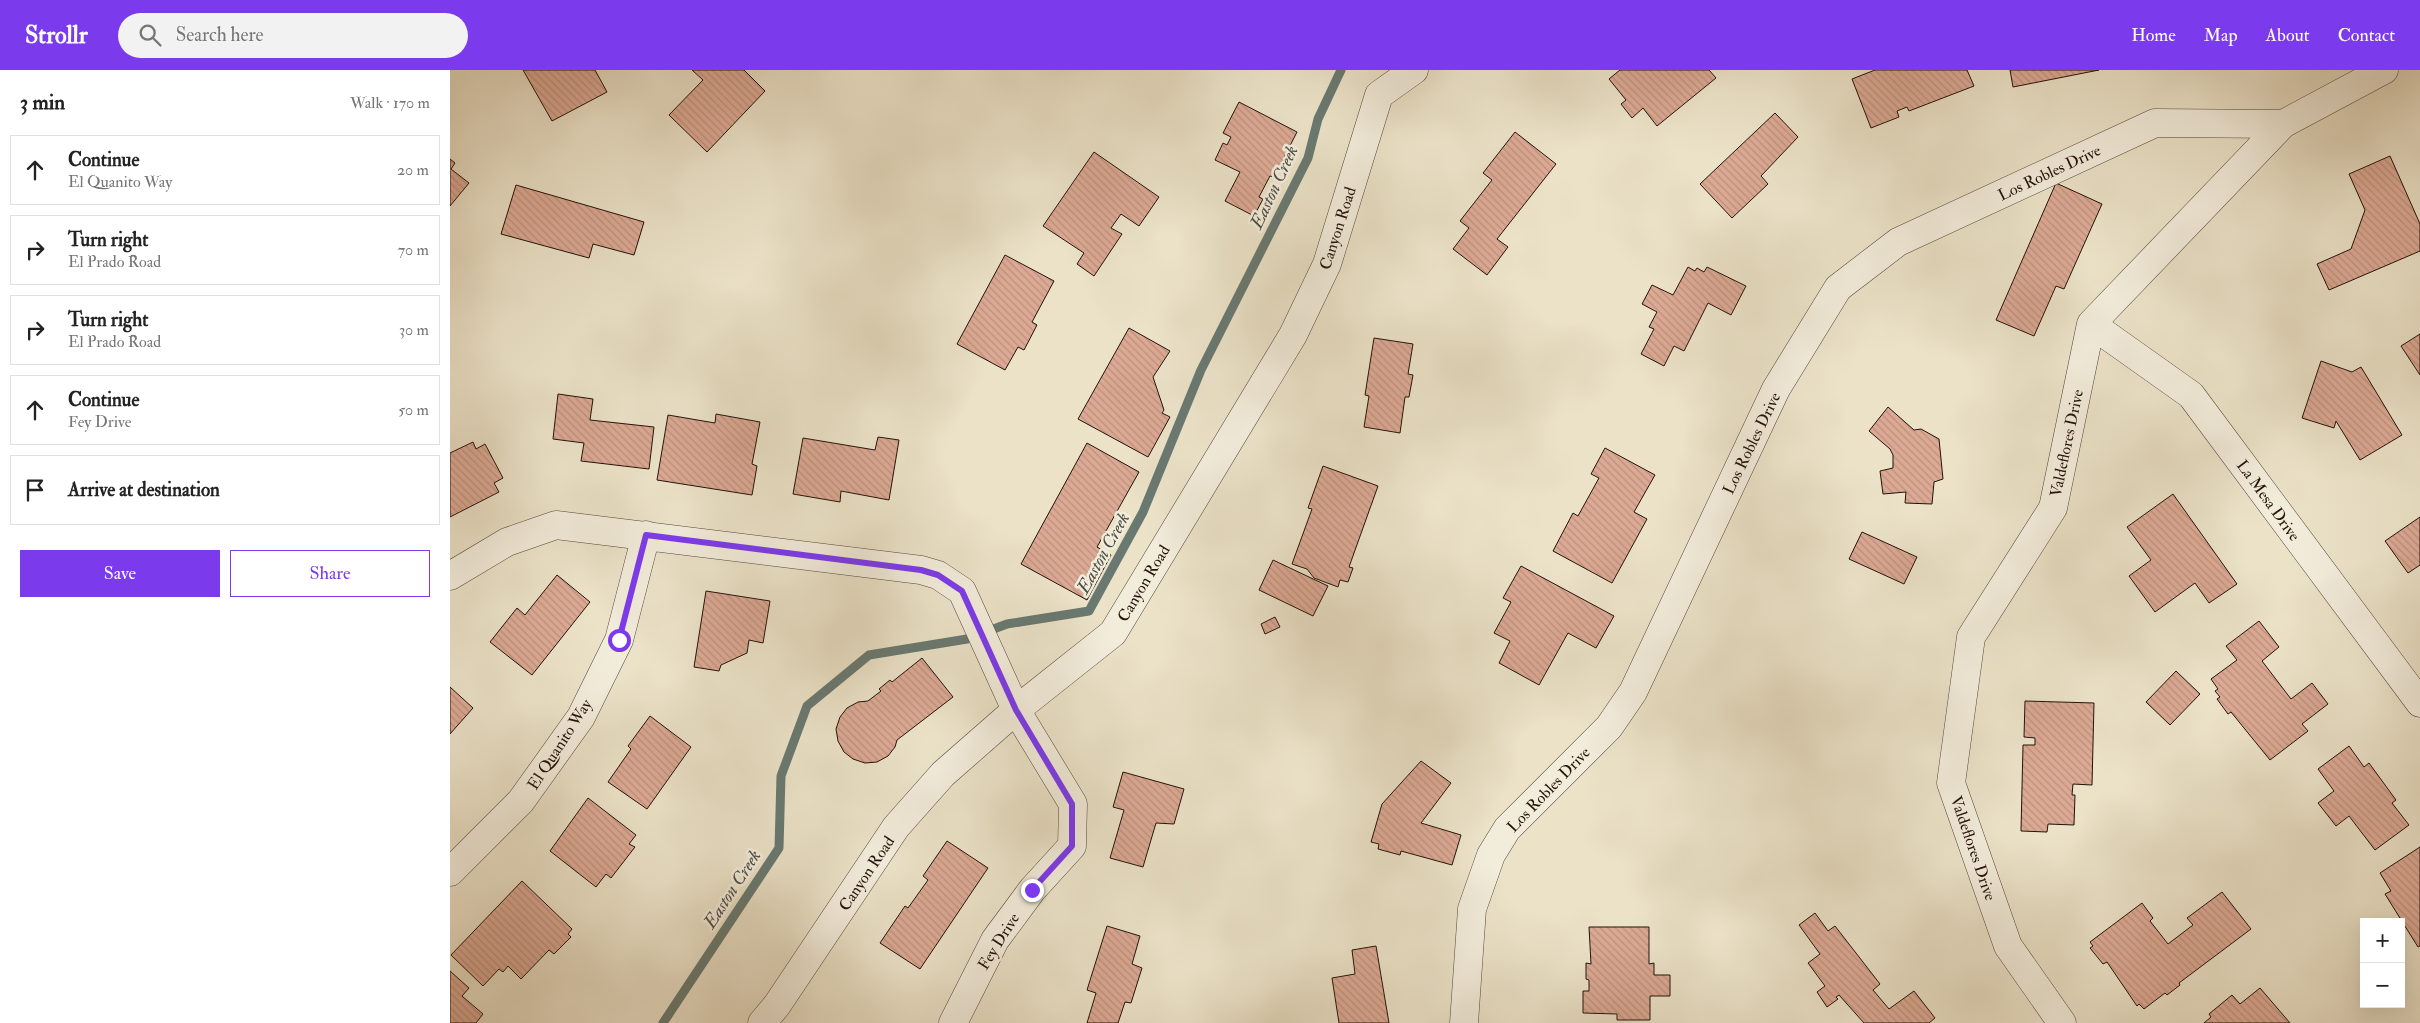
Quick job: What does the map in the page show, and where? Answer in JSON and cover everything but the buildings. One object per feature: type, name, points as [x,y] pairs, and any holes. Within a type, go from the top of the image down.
[{"type":"street","name":"Canyon Road","points":[[762,1023],[896,827],[944,774],[1016,710],[1113,633],[1293,334],[1327,264],[1380,83],[1414,70]]},
{"type":"street","points":[[2091,324],[2283,124],[2384,70]]},
{"type":"street","name":"Los Robles Drive","points":[[1464,1023],[1472,909],[1491,855],[1507,829],[1609,727],[1633,692],[1776,389],[1838,288],[1898,242],[2155,123],[2283,124]]},
{"type":"street","name":"La Mesa Drive","points":[[2091,324],[2191,395],[2420,703]]},
{"type":"street","name":"Valdeflores Drive","points":[[2062,1023],[2008,946],[1952,783],[1971,637],[2052,508],[2091,324]]},
{"type":"street","points":[[450,576],[507,542],[556,525],[646,535]]},
{"type":"street","name":"Fey Drive","points":[[646,535],[921,570],[938,575],[962,591],[1016,710],[1072,804],[1072,846],[1032,890],[995,940],[953,1023]]},
{"type":"street","name":"El Quanito Way","points":[[450,872],[521,801],[580,717],[619,640],[646,535]]},
{"type":"waterway","name":"Easton Creek","points":[[663,1023],[779,848],[781,776],[807,706],[869,655],[967,639],[1007,624],[1089,611],[1143,512],[1201,370],[1308,158],[1318,119],[1341,70]]},
{"type":"route","points":[[619,640],[646,535],[921,570],[938,575],[951,582],[962,591],[1016,710],[1072,804],[1072,846],[1032,890]]}]
